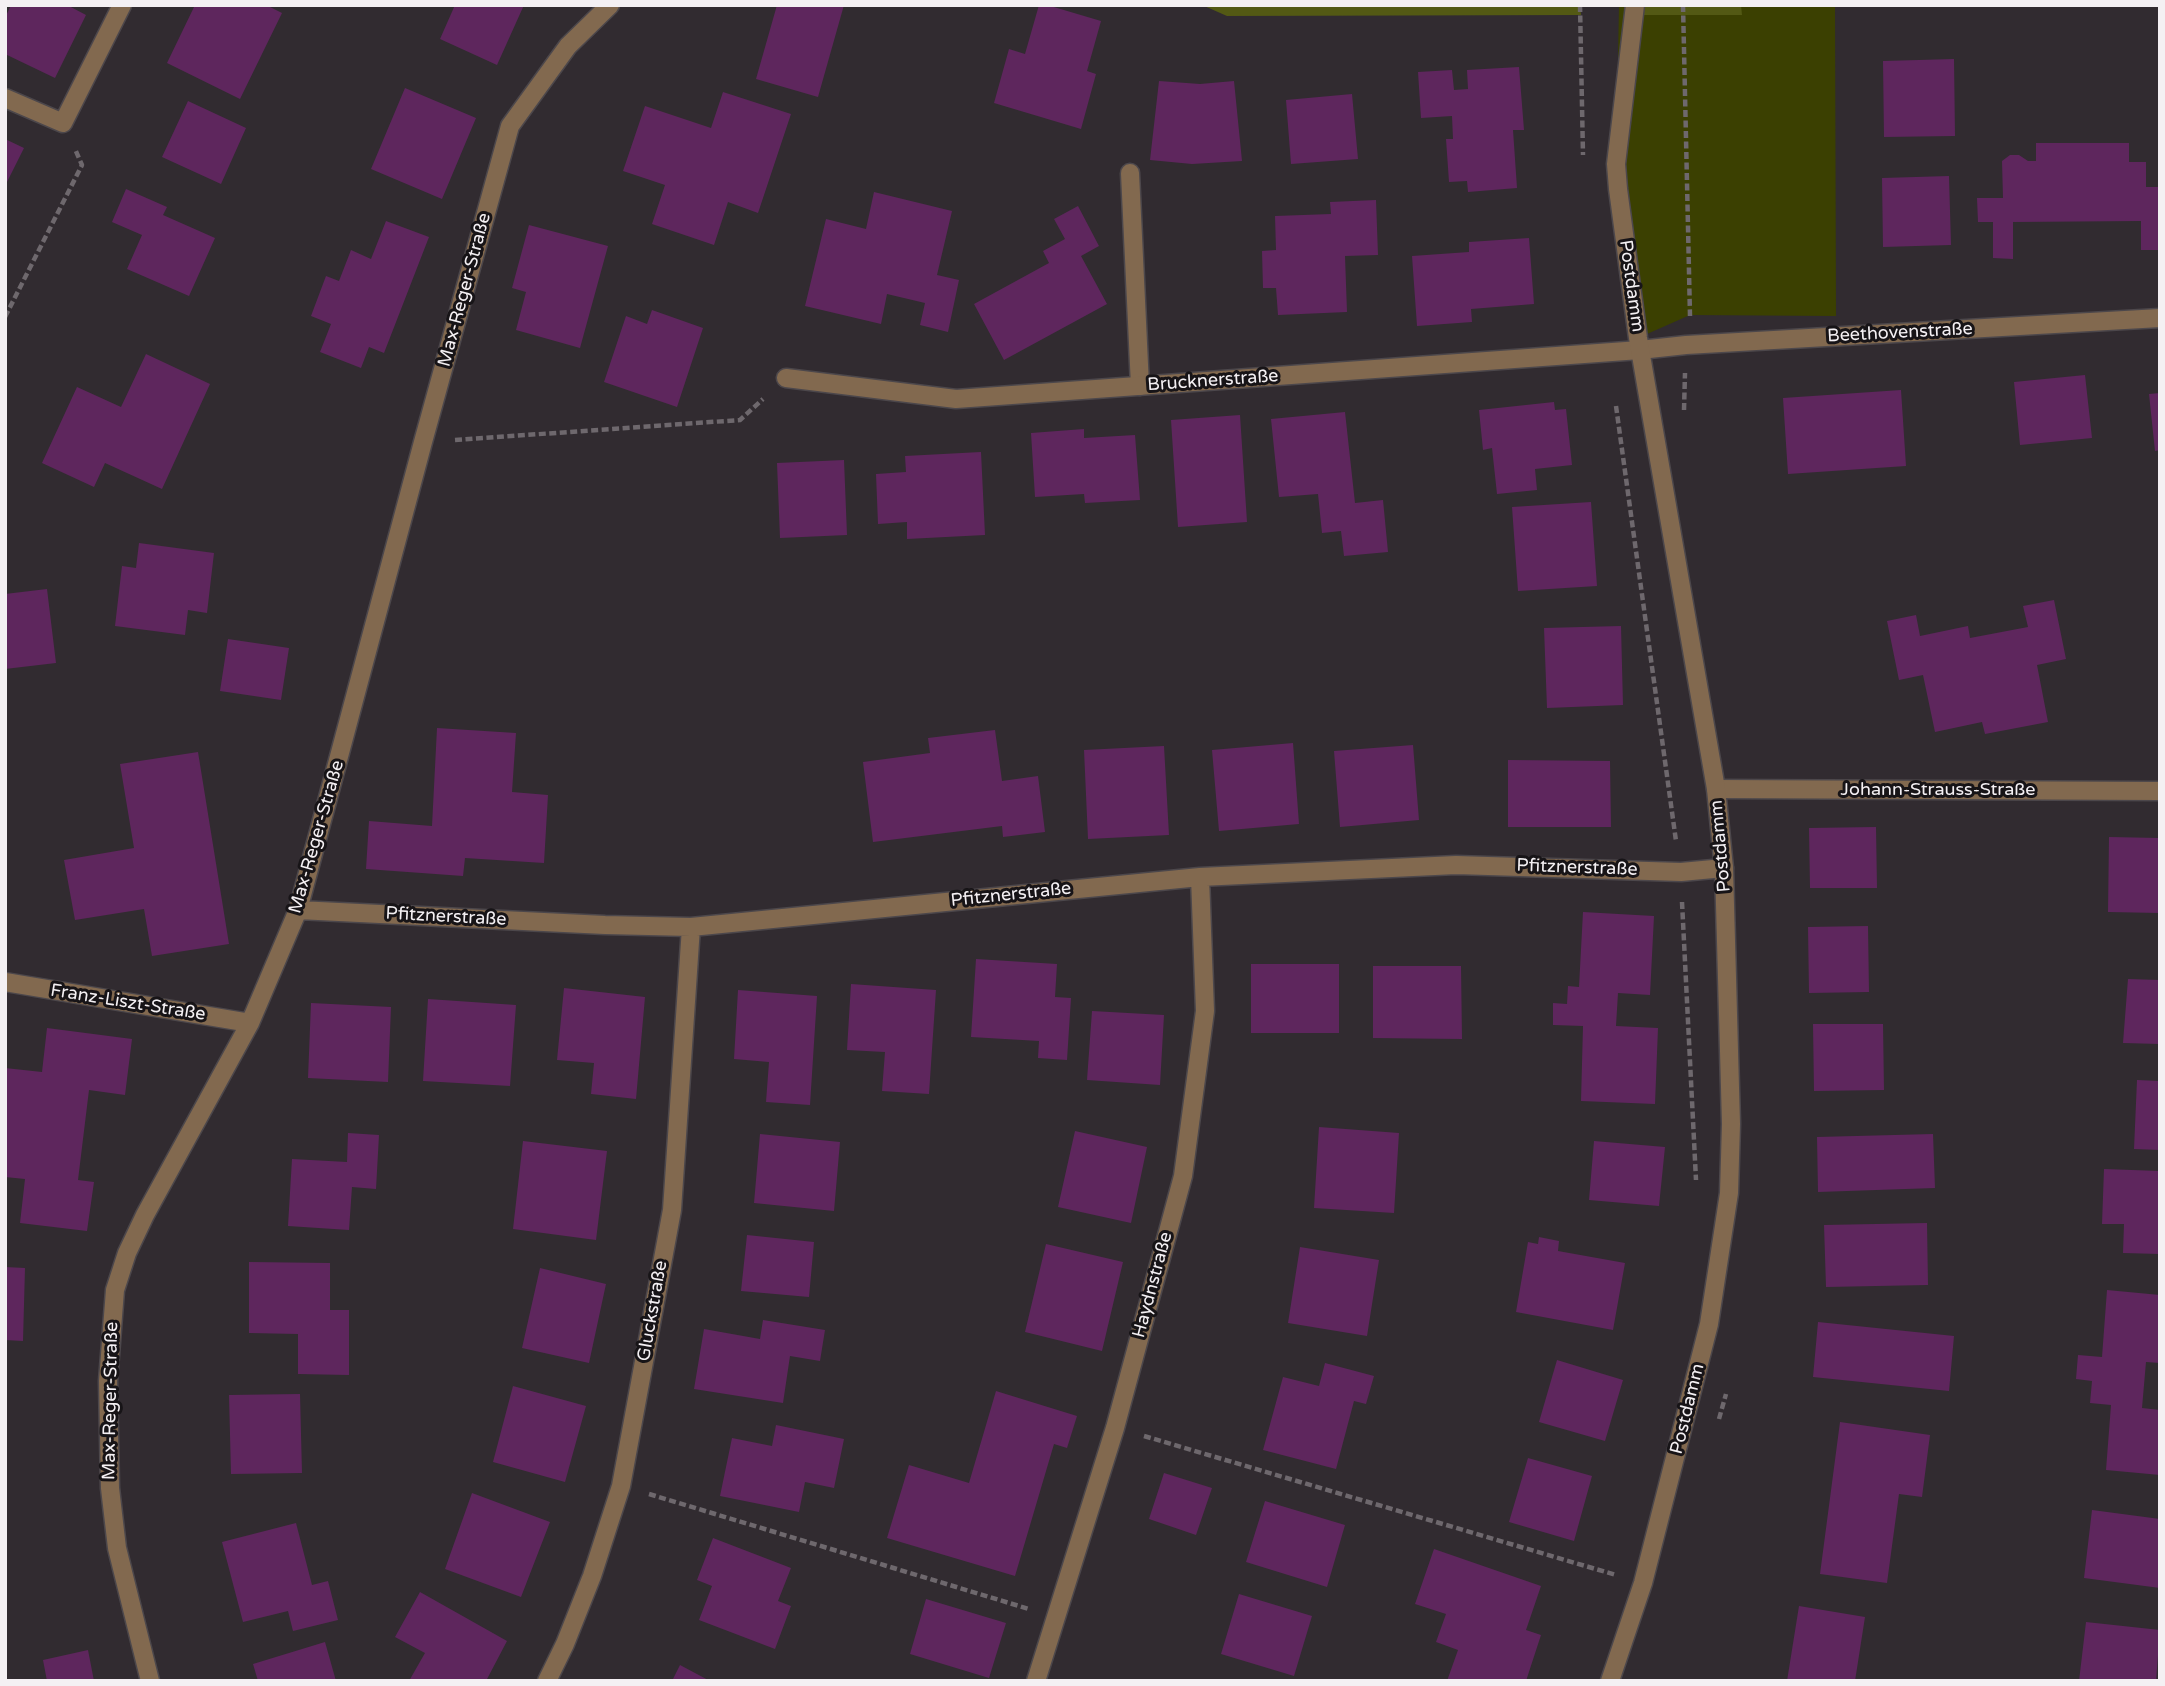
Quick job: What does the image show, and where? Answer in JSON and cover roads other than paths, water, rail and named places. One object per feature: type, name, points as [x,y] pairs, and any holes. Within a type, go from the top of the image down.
[{"type":"street","points":[[5,98],[63,123],[122,5]]},
{"type":"street","name":"Max-Reger-Straße","points":[[150,1681],[117,1548],[110,1488],[108,1381],[115,1290],[127,1253],[145,1215],[250,1023],[298,910],[510,126],[568,46],[610,5]]},
{"type":"street","name":"Postdamm","points":[[1610,1681],[1643,1583],[1709,1324],[1729,1193],[1731,1124],[1724,868],[1716,789],[1640,350],[1616,164],[1635,5]]},
{"type":"street","points":[[1130,173],[1140,386]]},
{"type":"street","name":"Beethovenstraße","points":[[1640,350],[1700,344],[2160,318]]},
{"type":"street","name":"Brucknerstraße","points":[[786,378],[956,399],[1640,350]]},
{"type":"street","name":"Johann-Strauss-Straße","points":[[1716,789],[2160,792]]},
{"type":"street","name":"Pfitznerstraße","points":[[298,910],[691,927],[1200,877],[1456,865],[1681,872],[1724,868]]},
{"type":"street","name":"Haydnstraße","points":[[1035,1681],[1115,1428],[1183,1176],[1205,1010],[1200,877]]},
{"type":"street","name":"Gluckstraße","points":[[547,1681],[592,1576],[621,1486],[672,1210],[691,927]]},
{"type":"street","name":"Franz-Liszt-Straße","points":[[5,982],[250,1023]]}]
